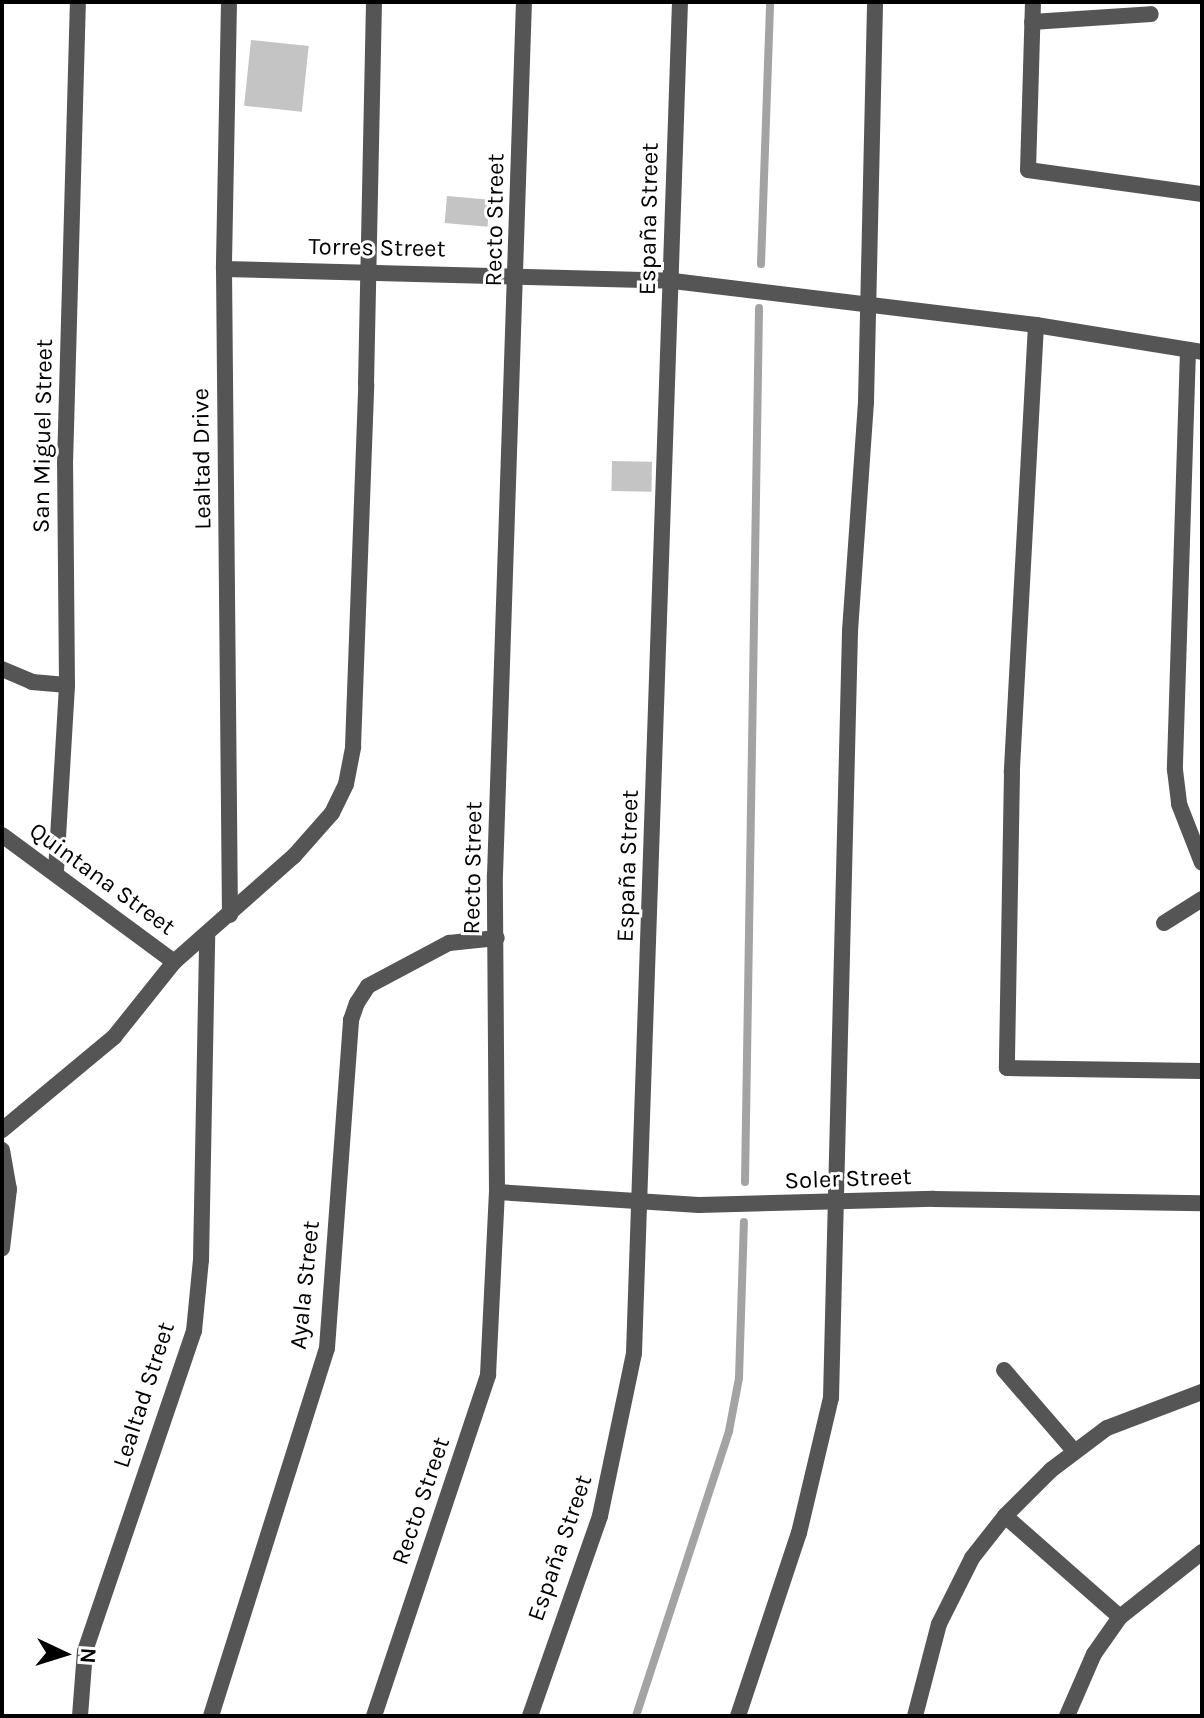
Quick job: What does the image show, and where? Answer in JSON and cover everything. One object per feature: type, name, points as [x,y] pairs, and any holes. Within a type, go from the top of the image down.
[{"type":"street","name":"San Miguel Street","points":[[56,871],[67,685],[65,464],[78,2]]},
{"type":"street","name":"Lealtad Drive","points":[[229,2],[224,269],[230,915]]},
{"type":"street","points":[[2,1130],[114,1037],[174,962],[207,937],[332,813],[346,784],[353,747],[365,415],[365,271],[374,2]]},
{"type":"street","name":"Recto Street","points":[[374,1716],[488,1375],[497,1192],[497,938],[519,276],[524,2]]},
{"type":"street","name":"España Street","points":[[530,1716],[600,1516],[634,1353],[673,281],[680,2]]},
{"type":"street","points":[[738,1716],[799,1533],[831,1398],[850,631],[869,304],[875,2]]},
{"type":"street","points":[[1033,2],[1028,170],[1202,194]]},
{"type":"street","points":[[1032,22],[1151,14]]},
{"type":"street","name":"Torres Street","points":[[224,269],[673,281],[1036,325],[1195,351]]},
{"type":"street","points":[[1036,325],[1012,772],[1007,1068],[1202,1071]]},
{"type":"street","points":[[1195,351],[1175,770],[1179,804],[1202,863]]},
{"type":"street","points":[[2,669],[32,682],[67,685]]},
{"type":"street","name":"Quintana Street","points":[[2,835],[56,871],[174,962]]},
{"type":"street","points":[[1164,923],[1202,899]]},
{"type":"street","name":"Lealtad Street","points":[[80,1716],[85,1651],[194,1331],[201,1260],[207,937]]},
{"type":"street","name":"Ayala Street","points":[[211,1716],[327,1348],[354,1012],[368,986],[395,969],[449,943],[497,938]]},
{"type":"street","points":[[2,1150],[9,1189],[2,1249]]},
{"type":"street","name":"Soler Street","points":[[497,1192],[699,1205],[1202,1203]]},
{"type":"street","points":[[1004,1370],[1075,1452]]},
{"type":"street","points":[[915,1716],[939,1624],[972,1558],[1005,1516],[1075,1452],[1107,1428],[1202,1392]]},
{"type":"street","points":[[1005,1516],[1120,1617]]},
{"type":"street","points":[[1067,1716],[1094,1654],[1120,1617],[1202,1552]]},
{"type":"building","points":[[251,40],[309,46],[302,112],[244,106]]},
{"type":"building","points":[[447,196],[490,200],[487,227],[445,223]]},
{"type":"building","points":[[612,461],[652,462],[651,492],[611,491]]},
{"type":"waterway","points":[[761,264],[770,2]]},
{"type":"waterway","points":[[745,1182],[759,308]]},
{"type":"waterway","points":[[636,1716],[729,1431],[739,1378],[744,1222]]}]
